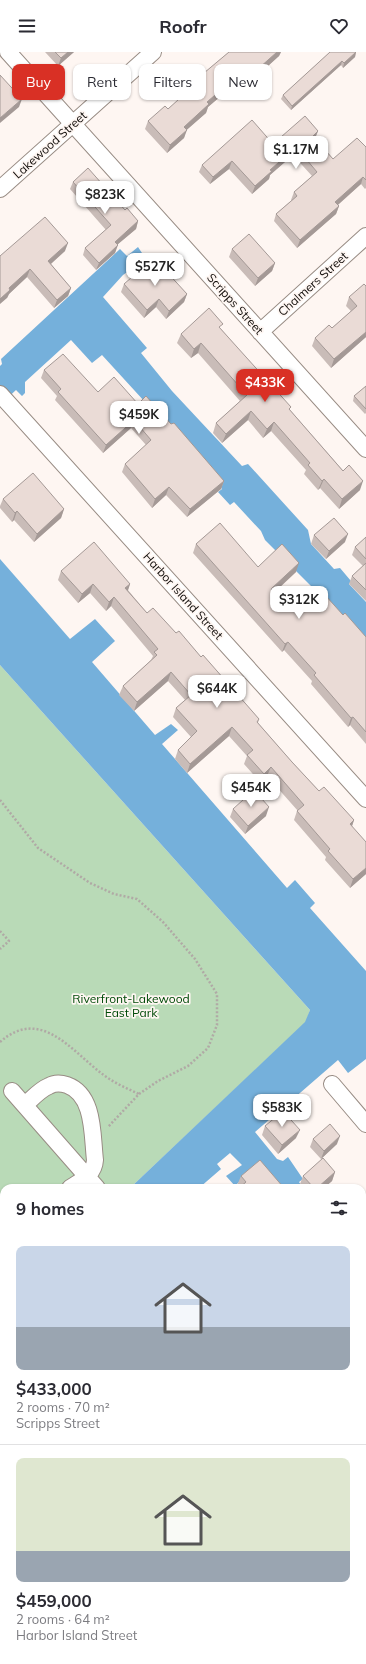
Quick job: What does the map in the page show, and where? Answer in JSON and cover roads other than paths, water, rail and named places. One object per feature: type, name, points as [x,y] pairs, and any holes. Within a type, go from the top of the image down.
[{"type":"street","name":"Scripps Street","points":[[8,52],[366,449]]},
{"type":"street","name":"Lakewood Street","points":[[0,189],[153,52]]},
{"type":"street","name":"Chalmers Street","points":[[260,332],[366,236]]},
{"type":"street","name":"Harbor Island Street","points":[[3,397],[366,799]]},
{"type":"street","points":[[25,1105],[50,1085],[59,1084],[72,1088],[78,1092],[86,1103],[93,1145],[94,1168],[92,1182]]},
{"type":"street","points":[[332,1084],[366,1124]]},
{"type":"street","points":[[12,1092],[92,1182]]},
{"type":"water","points":[[138,247],[146,259],[123,275],[103,297],[147,348],[141,353],[172,391],[242,466],[248,464],[308,530],[311,544],[334,569],[340,568],[351,581],[349,584],[366,602],[366,649],[313,588],[265,540],[261,531],[234,502],[230,505],[218,492],[222,489],[159,415],[102,355],[92,363],[71,340],[25,382],[25,393],[22,396],[16,390],[0,405],[1,359],[120,249],[127,256]]},
{"type":"water","points":[[0,559],[70,639],[95,619],[115,641],[92,662],[155,735],[171,724],[178,730],[162,744],[287,888],[295,880],[315,903],[310,908],[366,971],[366,1059],[348,1073],[338,1060],[255,1132],[277,1159],[283,1161],[288,1157],[303,1179],[299,1182],[300,1184],[259,1184],[249,1172],[237,1184],[233,1184],[226,1176],[242,1165],[230,1153],[217,1164],[221,1169],[204,1184],[134,1184],[305,1022],[310,1010],[0,665]]},
{"type":"park label","name":"Riverfront-Lakewood East Park","points":[[131,1006]]}]
